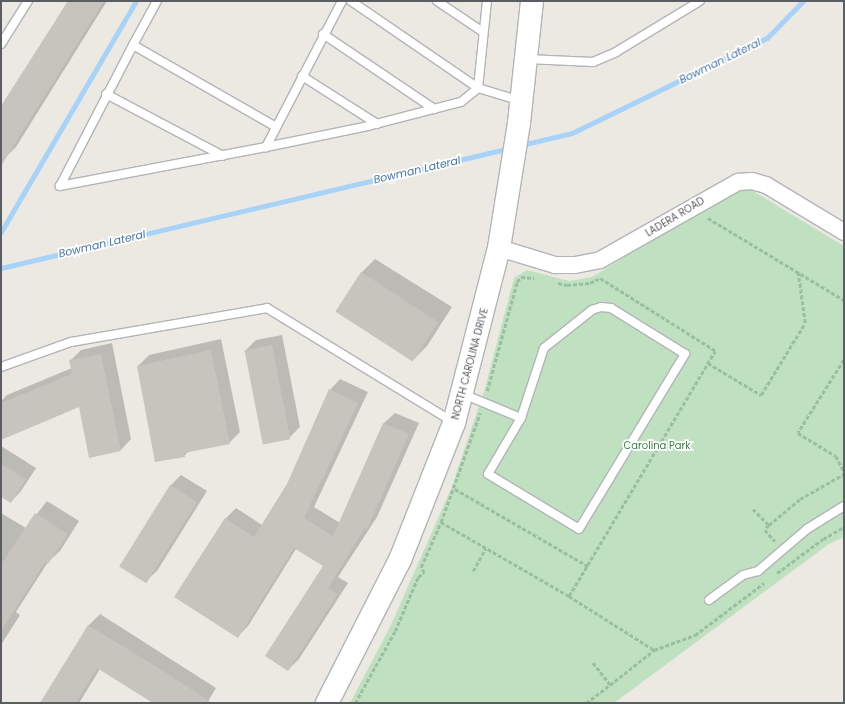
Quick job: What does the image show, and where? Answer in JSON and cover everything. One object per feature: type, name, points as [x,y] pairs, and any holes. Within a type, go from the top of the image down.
[{"type":"main road","name":"NORTH CAROLINA DRIVE","points":[[327,703],[400,560],[454,423],[499,248],[510,188],[522,101],[532,1]]},
{"type":"street","name":"LADERA ROAD","points":[[499,248],[555,265],[575,266],[600,260],[738,182],[752,181],[766,185],[844,232]]},
{"type":"lane","points":[[1,44],[28,1]]},
{"type":"lane","points":[[158,1],[106,94],[60,186],[223,156],[377,124],[461,102],[478,88],[487,1]]},
{"type":"lane","points":[[266,147],[323,34],[342,1]]},
{"type":"lane","points":[[351,1],[478,88],[522,101]]},
{"type":"lane","points":[[436,1],[483,32]]},
{"type":"lane","points":[[526,59],[593,62],[616,52],[700,1]]},
{"type":"lane","points":[[323,34],[434,109]]},
{"type":"lane","points":[[133,45],[276,127]]},
{"type":"lane","points":[[302,76],[377,124]]},
{"type":"lane","points":[[106,94],[223,156]]},
{"type":"lane","points":[[601,306],[611,308],[686,354],[580,529],[488,474],[521,418],[544,348],[592,310],[601,306]]},
{"type":"lane","points":[[1,367],[71,342],[267,308],[454,423]]},
{"type":"lane","points":[[462,394],[521,418]]},
{"type":"lane","points":[[709,600],[743,575],[758,571],[807,529],[844,506]]},
{"type":"path","points":[[704,215],[844,300]]},
{"type":"path","points":[[708,363],[760,395],[805,323],[798,272]]},
{"type":"path","points":[[569,596],[715,351],[599,278]]},
{"type":"path","points":[[844,360],[798,433],[836,456],[844,470]]},
{"type":"path","points":[[776,543],[765,530],[769,525],[800,499],[844,474]]},
{"type":"path","points":[[455,489],[588,566]]},
{"type":"path","points":[[753,509],[769,525]]},
{"type":"path","points":[[356,703],[395,631],[418,577],[424,573],[421,567],[441,522],[569,596],[654,650]]},
{"type":"path","points":[[772,577],[823,539],[844,527]]},
{"type":"path","points":[[473,570],[486,548]]},
{"type":"path","points":[[586,703],[654,650],[695,635],[766,582]]},
{"type":"path","points":[[592,663],[610,684]]},
{"type":"green space","name":"Carolina Park","points":[[748,188],[844,246],[844,537],[829,544],[614,703],[350,703],[390,627],[451,489],[485,388],[514,278],[527,270],[569,281],[592,277],[724,196]]},
{"type":"building","points":[[68,1],[104,1],[1,166],[1,106]]},
{"type":"building","points":[[361,272],[438,322],[413,362],[335,311]]},
{"type":"building","points":[[272,345],[290,439],[263,445],[245,350]]},
{"type":"building","points":[[211,350],[230,444],[184,453],[185,457],[155,462],[137,366]]},
{"type":"building","points":[[101,354],[121,451],[89,458],[79,407],[1,440],[1,403],[72,374],[69,360]]},
{"type":"building","points":[[329,389],[358,403],[304,518],[333,536],[383,423],[409,434],[367,529],[365,528],[328,588],[338,594],[288,671],[265,656],[323,566],[294,548],[238,638],[174,597],[225,518],[254,537],[287,484]]},
{"type":"building","points":[[1,464],[26,479],[11,503],[1,497]]},
{"type":"building","points":[[170,485],[197,502],[146,583],[119,566]]},
{"type":"building","points":[[35,513],[68,534],[48,564],[45,562],[1,631],[1,565]]},
{"type":"building","points":[[88,625],[165,672],[212,703],[153,703],[97,668],[76,703],[40,703]]},
{"type":"waterway","points":[[1,232],[136,1]]},
{"type":"waterway","name":"Bowman Lateral","points":[[521,145],[572,133],[767,38],[803,1]]},
{"type":"waterway","name":"Bowman Lateral","points":[[1,268],[510,148]]}]
